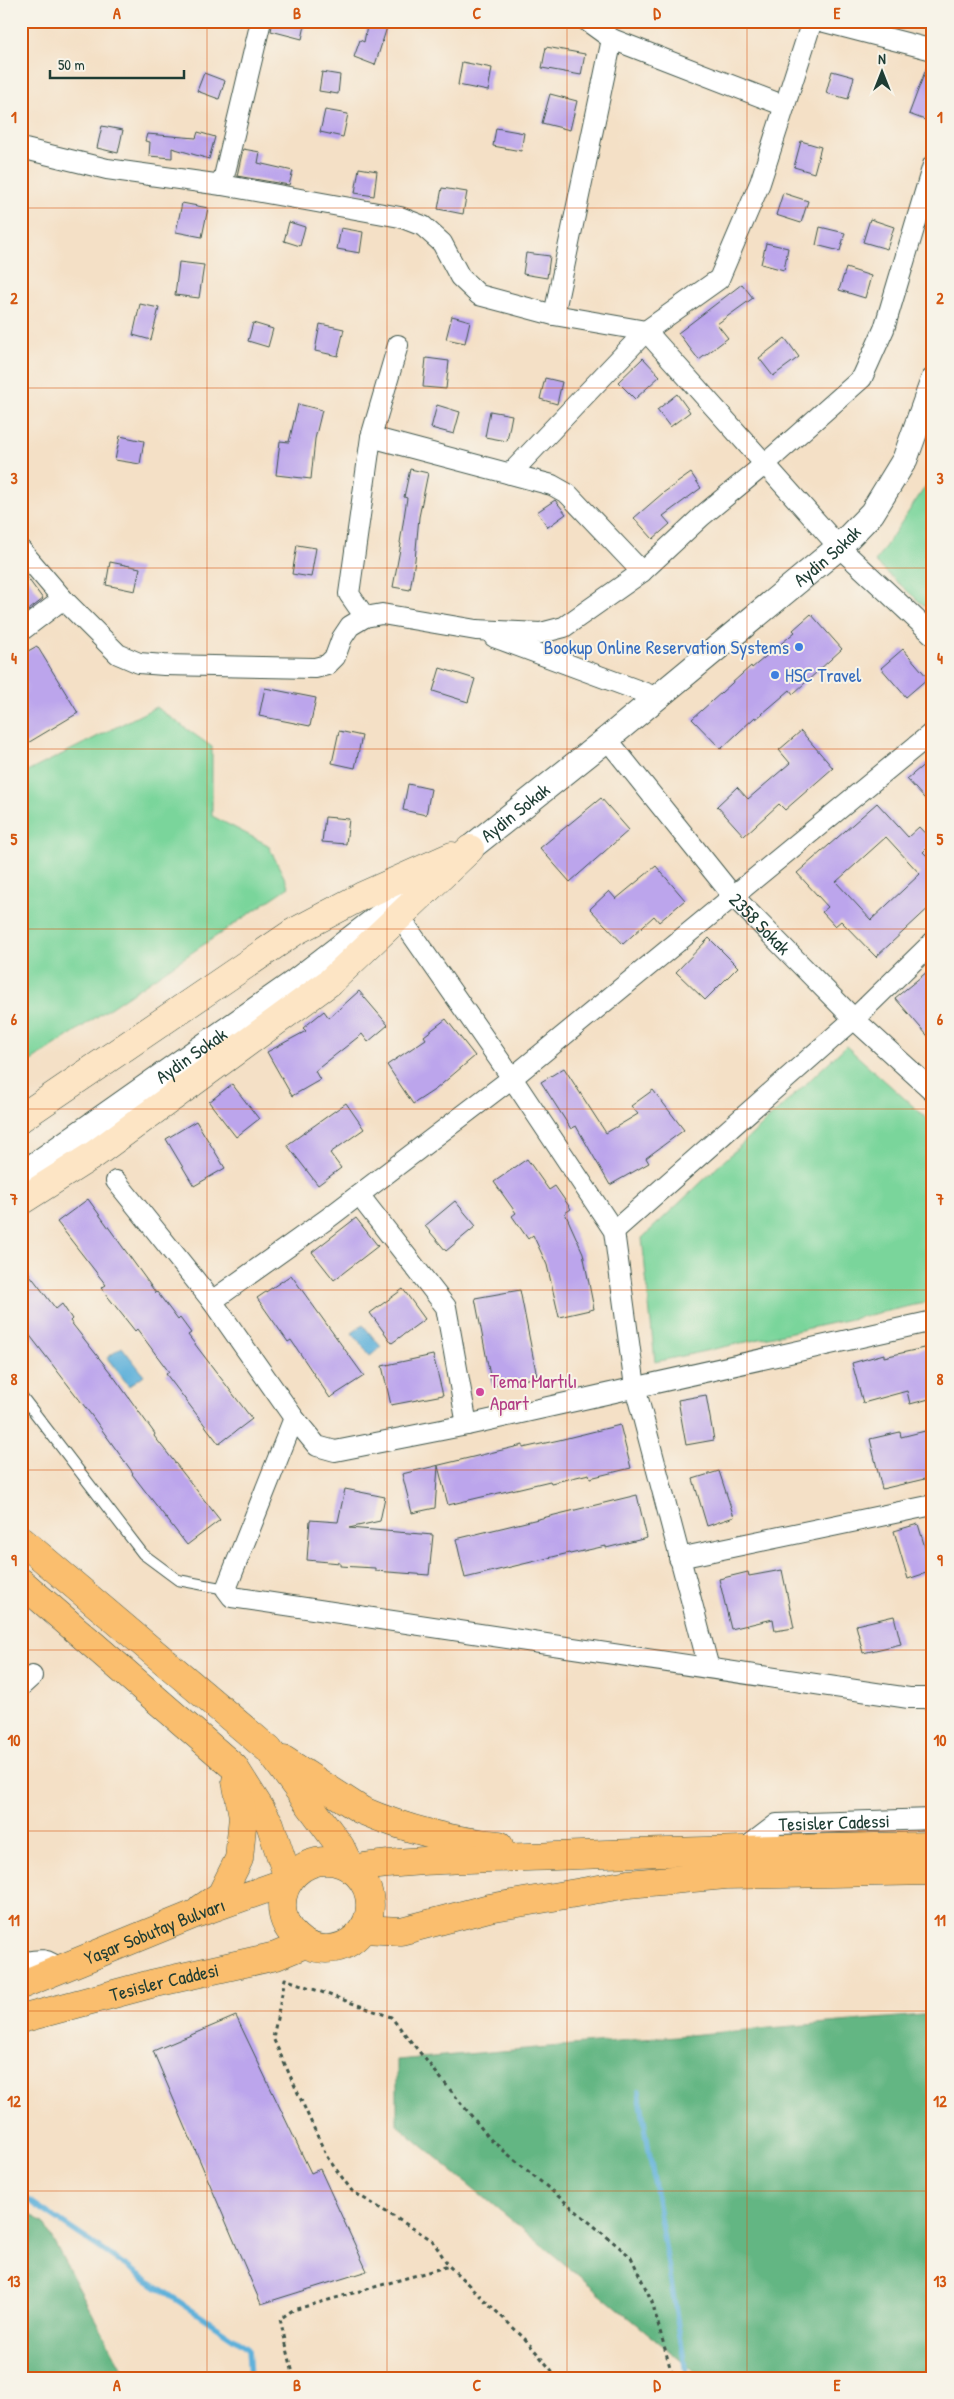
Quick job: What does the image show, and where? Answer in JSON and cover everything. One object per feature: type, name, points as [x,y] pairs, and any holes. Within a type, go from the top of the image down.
[{"type":"main road","points":[[21,1201],[95,1154],[330,982],[470,849]]},
{"type":"main road","points":[[21,1118],[294,932],[362,896],[470,849]]},
{"type":"main road","points":[[21,1540],[269,1750],[361,1810],[426,1833],[470,1842],[516,1847],[580,1849],[617,1854]]},
{"type":"main road","points":[[21,1582],[234,1767],[270,1824],[289,1881]]},
{"type":"main road","points":[[269,1750],[340,1846],[351,1869]]},
{"type":"main road","points":[[195,1914],[221,1895],[239,1859],[243,1816],[234,1767]]},
{"type":"main road","points":[[351,1869],[397,1863],[617,1854],[933,1846]]},
{"type":"main road","points":[[324,1861],[339,1863],[351,1869],[361,1878],[368,1890],[370,1903],[369,1917],[363,1929],[354,1939],[343,1946],[317,1949],[305,1944],[290,1929],[282,1909],[283,1895],[289,1881],[298,1871],[310,1864],[324,1861]]},
{"type":"main road","points":[[363,1929],[401,1931],[489,1908],[628,1884],[726,1875],[933,1871]]},
{"type":"main road","name":"Yaşar Sobutay Bulvarı","points":[[21,1985],[195,1914],[289,1881]]},
{"type":"main road","name":"Tesisler Caddesi","points":[[21,2020],[151,1984],[276,1956],[305,1944]]},
{"type":"street","points":[[222,185],[261,21]]},
{"type":"street","points":[[587,21],[612,39],[785,106]]},
{"type":"street","points":[[510,474],[646,331],[719,279],[760,183],[812,21]]},
{"type":"street","points":[[821,21],[933,50]]},
{"type":"street","points":[[554,315],[612,39]]},
{"type":"street","points":[[21,148],[107,168],[222,185],[400,216],[423,226],[442,244],[460,277],[479,295],[554,315],[646,331],[839,547],[933,635]]},
{"type":"street","points":[[21,550],[63,599],[118,654],[139,662],[164,665],[315,668],[327,665],[334,657],[342,638],[350,626],[365,617],[382,614],[476,630],[541,634],[564,627],[642,572],[702,516],[765,464],[862,378],[884,329],[933,165]]},
{"type":"street","points":[[365,617],[349,594],[371,437],[398,344]]},
{"type":"street","name":"Aydin Sokak","points":[[21,1175],[295,982],[470,849],[607,739],[839,547],[872,513],[905,459],[933,381]]},
{"type":"street","points":[[371,437],[552,485],[568,494],[642,572]]},
{"type":"street","points":[[21,631],[63,599]]},
{"type":"street","points":[[476,630],[656,697]]},
{"type":"street","points":[[212,1301],[359,1195],[512,1078],[933,732]]},
{"type":"street","name":"2358 Sokak","points":[[607,739],[733,896],[854,1019],[933,1091]]},
{"type":"street","points":[[21,1156],[470,849]]},
{"type":"street","points":[[399,916],[512,1078],[614,1232],[635,1387],[709,1668]]},
{"type":"street","points":[[614,1232],[854,1019],[933,942]]},
{"type":"street","points":[[116,1181],[212,1301],[294,1418],[317,1446],[335,1451],[467,1425],[933,1321]]},
{"type":"street","points":[[359,1195],[446,1307],[467,1425]]},
{"type":"street","points":[[294,1418],[226,1590],[232,1597],[909,1698],[933,1698]]},
{"type":"street","points":[[679,1558],[933,1505]]},
{"type":"street","name":"Tesisler Cadessi","points":[[743,1850],[777,1824],[933,1820]]},
{"type":"street","points":[[21,1963],[46,1960],[51,1962],[58,1970]]},
{"type":"lane","points":[[21,1395],[143,1554],[178,1580],[226,1590]]},
{"type":"path","points":[[558,2378],[525,2339],[449,2266],[432,2240],[352,2191],[327,2157],[273,2038],[285,1979],[391,2017],[491,2140],[631,2256],[652,2302],[673,2378]]},
{"type":"path","points":[[285,2378],[294,2376],[280,2319],[287,2314],[293,2310],[449,2266]]},
{"type":"path","points":[[900,2378],[933,2372]]},
{"type":"green space","points":[[933,475],[933,614],[875,562]]},
{"type":"green space","points":[[156,707],[212,747],[212,816],[268,845],[289,887],[21,1068],[21,855],[27,851],[21,840],[21,775]]},
{"type":"green space","points":[[846,1046],[933,1124],[933,1301],[655,1362],[642,1238]]},
{"type":"green space","points":[[933,2014],[933,2378],[702,2378],[397,2125],[397,2060]]},
{"type":"green space","points":[[21,2206],[45,2225],[127,2378],[21,2378]]},
{"type":"water","points":[[363,1325],[381,1347],[370,1356],[352,1333]]},
{"type":"water","points":[[122,1347],[144,1375],[129,1386],[107,1358]]},
{"type":"building","points":[[273,21],[306,21],[302,39],[271,31]]},
{"type":"building","points":[[368,21],[389,21],[375,65],[354,57],[360,40],[364,42]]},
{"type":"building","points":[[546,47],[585,54],[581,75],[542,68]]},
{"type":"building","points":[[929,61],[933,62],[933,123],[909,114]]},
{"type":"building","points":[[462,62],[492,68],[488,91],[458,85]]},
{"type":"building","points":[[832,71],[854,77],[848,99],[826,93]]},
{"type":"building","points":[[322,72],[340,75],[338,94],[319,91]]},
{"type":"building","points":[[204,73],[225,81],[219,99],[197,91]]},
{"type":"building","points":[[550,94],[577,101],[570,130],[542,123]]},
{"type":"building","points":[[325,110],[348,114],[343,137],[320,132]]},
{"type":"building","points":[[102,126],[123,130],[118,153],[97,148]]},
{"type":"building","points":[[496,128],[524,133],[521,151],[493,146]]},
{"type":"building","points":[[198,132],[215,137],[209,159],[172,148],[172,158],[149,156],[150,142],[145,141],[147,134],[196,138]]},
{"type":"building","points":[[801,141],[821,147],[814,173],[794,167]]},
{"type":"building","points":[[243,149],[260,152],[258,163],[293,171],[289,185],[237,176]]},
{"type":"building","points":[[359,168],[377,171],[374,196],[355,193]]},
{"type":"building","points":[[442,188],[467,192],[463,214],[438,209]]},
{"type":"building","points":[[783,193],[808,201],[801,223],[776,215]]},
{"type":"building","points":[[182,203],[208,208],[202,237],[176,232]]},
{"type":"building","points":[[870,219],[894,227],[887,249],[863,242]]},
{"type":"building","points":[[289,222],[305,227],[300,246],[284,241]]},
{"type":"building","points":[[820,227],[845,233],[840,251],[816,245]]},
{"type":"building","points":[[341,228],[363,232],[360,253],[337,249]]},
{"type":"building","points":[[766,243],[788,248],[784,270],[761,264]]},
{"type":"building","points":[[526,253],[550,256],[547,278],[523,274]]},
{"type":"building","points":[[179,262],[204,265],[199,298],[175,295]]},
{"type":"building","points":[[846,268],[871,276],[865,298],[839,290]]},
{"type":"building","points":[[742,284],[753,298],[717,324],[728,338],[699,360],[678,333]]},
{"type":"building","points":[[140,304],[159,308],[151,340],[133,335]]},
{"type":"building","points":[[452,316],[470,321],[465,343],[446,339]]},
{"type":"building","points":[[253,323],[273,329],[268,347],[248,341]]},
{"type":"building","points":[[320,324],[344,329],[338,356],[315,351]]},
{"type":"building","points":[[785,338],[799,357],[773,376],[759,358]]},
{"type":"building","points":[[426,358],[449,361],[446,389],[423,387]]},
{"type":"building","points":[[643,358],[660,376],[635,399],[618,382]]},
{"type":"building","points":[[545,378],[562,382],[557,404],[540,399]]},
{"type":"building","points":[[677,394],[690,412],[670,427],[657,410]]},
{"type":"building","points":[[298,404],[322,410],[315,439],[311,479],[276,475],[280,441],[289,442]]},
{"type":"building","points":[[437,405],[460,412],[454,434],[431,428]]},
{"type":"building","points":[[490,411],[512,415],[507,441],[485,437]]},
{"type":"building","points":[[120,436],[144,441],[140,464],[115,460]]},
{"type":"building","points":[[410,469],[428,473],[419,517],[410,590],[393,587],[407,498],[404,497]]},
{"type":"building","points":[[691,473],[701,488],[663,516],[670,524],[653,539],[634,518],[663,493]]},
{"type":"building","points":[[555,500],[566,514],[548,527],[537,512]]},
{"type":"building","points":[[297,545],[316,548],[311,577],[292,574]]},
{"type":"building","points":[[110,562],[140,568],[135,591],[106,585]]},
{"type":"building","points":[[21,569],[43,599],[21,616]]},
{"type":"building","points":[[811,614],[842,649],[793,694],[790,690],[756,719],[755,717],[721,749],[692,719],[751,666],[752,668],[795,632],[793,630]]},
{"type":"building","points":[[37,646],[78,713],[21,747],[21,655]]},
{"type":"building","points":[[903,649],[928,678],[906,697],[881,668]]},
{"type":"building","points":[[440,668],[475,679],[468,702],[433,691]]},
{"type":"building","points":[[265,688],[316,698],[310,726],[259,716]]},
{"type":"building","points":[[339,731],[362,736],[355,768],[332,763]]},
{"type":"building","points":[[801,731],[833,768],[785,810],[779,804],[744,836],[717,806],[737,787],[748,799],[790,763],[779,750]]},
{"type":"building","points":[[933,757],[933,808],[907,779]]},
{"type":"building","points":[[408,784],[431,789],[426,815],[403,810]]},
{"type":"building","points":[[601,798],[629,830],[570,882],[540,848]]},
{"type":"building","points":[[877,803],[908,837],[919,827],[933,842],[923,852],[933,862],[933,904],[876,957],[841,921],[835,926],[822,912],[828,907],[797,873]],"holes":[[[886,837],[920,874],[871,920],[836,882]]]},
{"type":"building","points":[[325,817],[349,819],[346,844],[322,842]]},
{"type":"building","points":[[656,866],[685,900],[659,922],[654,916],[623,944],[590,909],[609,891],[616,899]]},
{"type":"building","points":[[709,938],[738,967],[705,1000],[676,972]]},
{"type":"building","points":[[933,967],[933,1042],[895,998]]},
{"type":"building","points":[[359,991],[388,1025],[368,1042],[362,1034],[315,1071],[320,1080],[292,1096],[267,1052],[306,1031],[303,1028],[324,1011],[329,1018]]},
{"type":"building","points":[[446,1019],[475,1056],[436,1089],[413,1104],[387,1065],[426,1039],[424,1036]]},
{"type":"building","points":[[564,1068],[606,1133],[638,1114],[631,1106],[653,1090],[684,1130],[646,1158],[649,1163],[610,1185],[576,1126],[571,1129],[541,1082]]},
{"type":"building","points":[[232,1084],[259,1119],[236,1137],[209,1102]]},
{"type":"building","points":[[346,1103],[364,1129],[330,1153],[341,1168],[318,1185],[287,1145]]},
{"type":"building","points":[[196,1121],[225,1168],[194,1186],[166,1139]]},
{"type":"building","points":[[527,1159],[549,1190],[555,1186],[571,1209],[565,1213],[583,1253],[594,1309],[559,1317],[547,1265],[533,1235],[528,1239],[512,1216],[516,1213],[494,1182]]},
{"type":"building","points":[[88,1199],[156,1293],[178,1320],[180,1318],[191,1333],[188,1335],[252,1419],[219,1444],[166,1374],[169,1372],[137,1329],[135,1331],[101,1288],[106,1285],[57,1222]]},
{"type":"building","points":[[455,1201],[476,1226],[446,1251],[425,1226]]},
{"type":"building","points":[[356,1218],[378,1246],[334,1280],[312,1252]]},
{"type":"building","points":[[21,1263],[56,1309],[62,1304],[72,1319],[70,1321],[114,1377],[155,1434],[154,1436],[220,1520],[187,1545],[132,1474],[92,1416],[21,1324]]},
{"type":"building","points":[[291,1275],[364,1376],[330,1398],[291,1340],[288,1342],[257,1298]]},
{"type":"building","points":[[403,1289],[425,1319],[392,1343],[370,1313]]},
{"type":"building","points":[[520,1290],[537,1377],[492,1386],[475,1298]]},
{"type":"building","points":[[928,1347],[933,1369],[933,1398],[910,1404],[907,1391],[863,1403],[852,1363],[884,1354],[884,1357]]},
{"type":"building","points":[[433,1355],[443,1395],[391,1405],[382,1366]]},
{"type":"building","points":[[706,1395],[714,1440],[686,1445],[678,1400]]},
{"type":"building","points":[[620,1425],[631,1468],[590,1478],[589,1474],[551,1483],[550,1481],[448,1505],[438,1466],[435,1508],[412,1513],[402,1474],[523,1445],[523,1448]]},
{"type":"building","points":[[933,1429],[933,1477],[882,1489],[870,1439],[900,1432],[901,1437]]},
{"type":"building","points":[[719,1471],[734,1517],[707,1526],[693,1479]]},
{"type":"building","points":[[345,1489],[385,1497],[380,1521],[349,1528],[433,1535],[429,1575],[375,1571],[375,1568],[340,1566],[340,1563],[307,1560],[310,1520],[338,1522]]},
{"type":"building","points":[[637,1495],[647,1538],[606,1548],[606,1546],[569,1553],[465,1578],[456,1539]]},
{"type":"building","points":[[918,1524],[932,1571],[908,1579],[894,1531]]},
{"type":"building","points":[[782,1570],[794,1628],[775,1631],[773,1619],[731,1629],[719,1579],[748,1572],[749,1576]]},
{"type":"building","points":[[894,1616],[901,1644],[863,1653],[856,1625]]},
{"type":"building","points":[[236,2016],[311,2173],[320,2169],[367,2271],[261,2304],[153,2051]]},
{"type":"waterway","points":[[639,2091],[687,2378]]},
{"type":"waterway","points":[[21,2195],[248,2348],[250,2378]]},
{"type":"place","name":"Bookup Online Reservation Systems","points":[[799,647]]},
{"type":"place","name":"HSC Travel","points":[[775,675]]},
{"type":"place","name":"Tema Martılı Apart","points":[[480,1392]]}]
